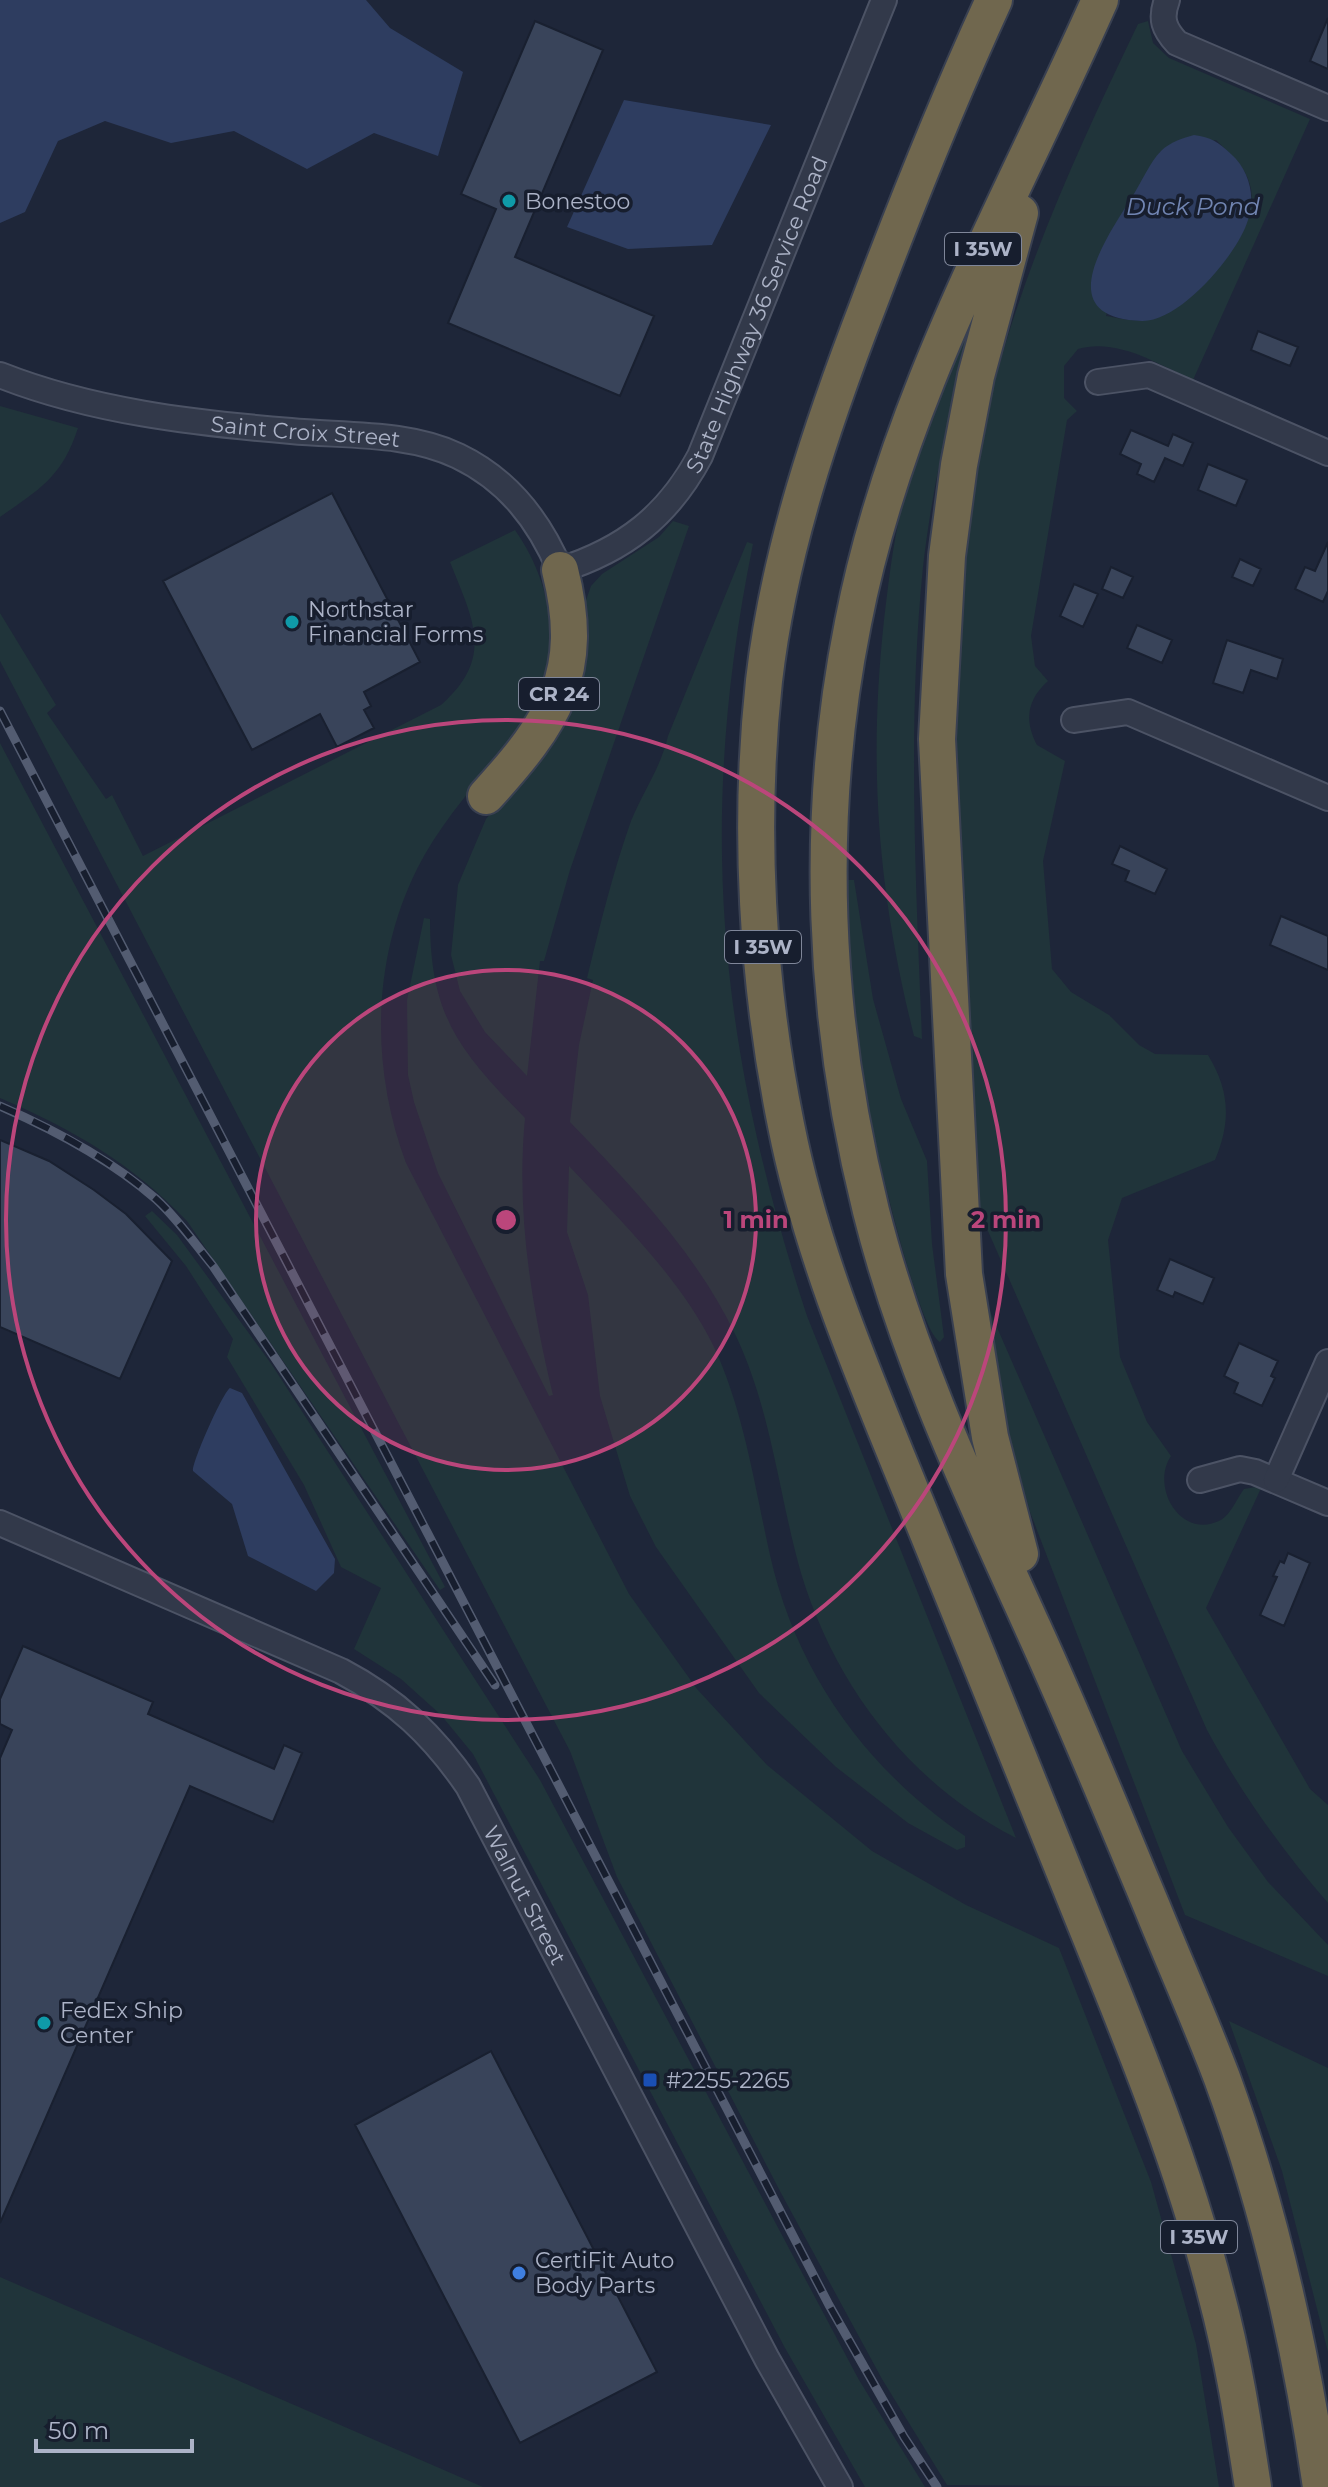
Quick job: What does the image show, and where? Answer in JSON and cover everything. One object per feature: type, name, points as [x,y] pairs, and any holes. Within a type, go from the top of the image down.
[{"type":"highway","name":"I 35W","points":[[994,0],[933,133],[821,432],[779,594],[765,679],[758,766],[758,847],[770,1036],[786,1130],[807,1210],[838,1306],[1115,1995],[1188,2200],[1216,2292],[1240,2400],[1253,2487]]},
{"type":"highway","name":"I 35W","points":[[1100,0],[943,334],[878,518],[853,623],[838,713],[828,874],[837,1034],[851,1125],[891,1280],[968,1482],[1059,1686],[1221,2075],[1263,2207],[1289,2309],[1321,2487]]},
{"type":"highway","points":[[1059,1686],[1009,1518],[975,1356],[964,1274],[937,739],[939,647],[949,541],[976,376],[1024,199],[1081,44]]},
{"type":"highway","name":"CR 24","points":[[486,796],[531,746],[561,690],[570,629],[560,570]]},
{"type":"street","name":"State Highway 36 Service Road","points":[[560,570],[617,548],[644,529],[686,481],[700,456],[884,0]]},
{"type":"street","points":[[1167,0],[1162,20],[1166,32],[1177,43],[1328,108]]},
{"type":"street","name":"Saint Croix Street","points":[[0,375],[45,393],[217,425],[428,444],[484,470],[510,491],[549,542],[560,570]]},
{"type":"street","points":[[1098,382],[1149,375],[1328,453]]},
{"type":"street","points":[[1074,720],[1128,712],[1328,798]]},
{"type":"street","points":[[1276,1480],[1328,1362]]},
{"type":"street","points":[[1200,1480],[1240,1469],[1276,1480],[1328,1503]]},
{"type":"street","name":"Walnut Street","points":[[0,1523],[376,1689],[413,1717],[444,1752],[468,1786],[778,2381],[840,2487]]},
{"type":"shaded area","points":[[1148,21],[1153,43],[1169,58],[1310,119],[1193,380],[1137,354],[1108,347],[1078,349],[1064,366],[1064,398],[1077,411],[1067,420],[1031,636],[1035,666],[1048,681],[1032,703],[1029,719],[1037,745],[1065,761],[1043,861],[1052,969],[1071,992],[1109,1015],[1139,1045],[1155,1054],[1208,1055],[1221,1081],[1226,1120],[1215,1160],[1122,1198],[1108,1240],[1120,1357],[1147,1422],[1171,1456],[1165,1469],[1164,1482],[1173,1508],[1182,1517],[1207,1525],[1221,1520],[1244,1489],[1262,1486],[1206,1608],[1310,1789],[1328,1805],[1328,1903],[1263,1820],[1207,1730],[970,1190],[954,692],[968,519],[989,405],[1022,293],[1088,130],[1138,24]],"holes":[[[1216,140],[1242,168],[1251,189],[1251,208],[1234,248],[1202,285],[1166,311],[1139,320],[1106,316],[1147,174],[1160,152]]]},
{"type":"shaded area","points":[[975,305],[978,307],[932,501],[918,626],[914,803],[922,1039],[914,1036],[884,880],[877,779],[879,674],[890,572],[905,494],[928,422]]},
{"type":"shaded area","points":[[0,406],[78,428],[57,470],[38,489],[0,517]]},
{"type":"shaded area","points":[[673,521],[689,526],[570,870],[544,961],[540,961],[527,1076],[485,1032],[460,991],[451,955],[458,885],[486,819],[556,736],[585,634],[585,603],[591,586],[602,574],[659,537]]},
{"type":"shaded area","points":[[515,530],[538,573],[545,596],[550,619],[548,667],[530,718],[435,837],[402,904],[391,941],[381,1015],[382,1053],[386,1090],[406,1163],[629,1594],[697,1689],[767,1765],[872,1851],[966,1905],[1059,1948],[1151,2182],[1196,2344],[1219,2487],[947,2485],[882,2379],[781,2193],[617,1877],[570,1751],[0,661],[0,613],[56,705],[47,713],[106,799],[112,795],[143,856],[441,705],[458,687],[474,654],[471,620],[450,562]]},
{"type":"shaded area","points":[[747,542],[753,544],[735,647],[725,745],[722,840],[726,934],[736,1027],[753,1121],[777,1217],[807,1316],[1016,1838],[942,1790],[910,1760],[856,1692],[834,1654],[801,1573],[766,1423],[736,1336],[720,1305],[683,1249],[640,1197],[570,1122],[579,1045],[593,980],[587,978],[618,860],[631,821],[661,758]]},
{"type":"shaded area","points":[[0,743],[445,1587],[440,1590],[187,1221],[123,1165],[77,1136],[0,1098]]},
{"type":"shaded area","points":[[846,880],[854,880],[873,999],[901,1099],[927,1161],[932,1244],[944,1337],[940,1342],[929,1327],[904,1254],[861,1074],[853,1008]]},
{"type":"shaded area","points":[[424,918],[430,919],[436,982],[453,1030],[482,1072],[525,1118],[522,1188],[527,1258],[553,1395],[549,1396],[438,1173],[414,1102],[408,1075],[407,1000]]},
{"type":"shaded area","points":[[569,1166],[666,1273],[684,1296],[713,1345],[741,1422],[782,1598],[817,1678],[840,1715],[867,1749],[897,1781],[965,1836],[965,1847],[957,1850],[908,1823],[836,1767],[759,1693],[656,1547],[630,1496],[600,1396],[588,1295],[567,1232]]},
{"type":"shaded area","points":[[152,1211],[177,1235],[272,1365],[540,1780],[859,2380],[925,2487],[865,2487],[785,2348],[473,1754],[441,1715],[401,1679],[354,1649],[381,1588],[341,1567],[304,1485],[227,1357],[233,1339],[186,1266],[145,1216]]},
{"type":"shaded area","points":[[989,1309],[1182,1751],[1228,1827],[1268,1882],[1328,1945],[1328,1976],[1185,1915],[1030,1512],[1004,1417],[983,1312]]},
{"type":"shaded area","points":[[1229,2021],[1328,2068],[1328,2352],[1282,2171]]},
{"type":"shaded area","points":[[0,2277],[483,2487],[0,2487]]},
{"type":"water","points":[[0,0],[366,0],[390,28],[463,72],[438,156],[374,133],[307,169],[234,131],[171,143],[105,121],[58,141],[25,212],[0,223]]},
{"type":"water","points":[[624,100],[771,125],[712,245],[628,249],[567,227]]},
{"type":"water","name":"Duck Pond","points":[[1194,135],[1222,146],[1237,160],[1246,176],[1251,202],[1242,234],[1206,284],[1173,310],[1142,321],[1114,317],[1098,306],[1091,292],[1092,274],[1099,254],[1157,156],[1172,143]]},
{"type":"water","points":[[230,1388],[242,1393],[335,1559],[334,1573],[316,1591],[248,1556],[232,1504],[193,1471],[208,1428]]},
{"type":"building","points":[[1328,18],[1328,69],[1310,61]]},
{"type":"building","name":"Bonestoo","points":[[535,21],[603,50],[515,257],[654,316],[620,396],[448,323],[496,209],[461,194]]},
{"type":"building","points":[[1258,331],[1298,347],[1290,366],[1251,350]]},
{"type":"building","points":[[1131,430],[1168,446],[1173,434],[1193,443],[1183,466],[1165,458],[1154,482],[1137,474],[1141,464],[1120,454]]},
{"type":"building","points":[[1208,464],[1247,480],[1236,506],[1198,490]]},
{"type":"building","name":"Northstar Financial Forms","points":[[332,493],[420,662],[364,692],[371,706],[364,710],[374,728],[337,747],[320,714],[252,750],[163,581]]},
{"type":"building","points":[[1328,542],[1328,591],[1323,602],[1295,589],[1305,567],[1315,571]]},
{"type":"building","points":[[1240,559],[1261,569],[1253,586],[1232,577]]},
{"type":"building","points":[[1111,567],[1133,577],[1123,598],[1102,589]]},
{"type":"building","points":[[1074,584],[1098,594],[1083,627],[1060,616]]},
{"type":"building","points":[[1137,625],[1172,640],[1162,663],[1127,648]]},
{"type":"building","points":[[1227,640],[1283,659],[1277,679],[1251,670],[1243,693],[1213,683]]},
{"type":"building","points":[[1120,846],[1167,869],[1155,894],[1125,881],[1129,871],[1112,864]]},
{"type":"building","points":[[1281,916],[1328,936],[1328,970],[1270,945]]},
{"type":"building","points":[[0,1140],[49,1161],[94,1190],[126,1214],[172,1261],[120,1379],[0,1327]]},
{"type":"building","points":[[1170,1259],[1214,1278],[1203,1304],[1175,1292],[1173,1297],[1157,1290]]},
{"type":"building","points":[[1239,1343],[1278,1361],[1271,1376],[1275,1378],[1262,1406],[1234,1393],[1238,1383],[1224,1376]]},
{"type":"building","points":[[1288,1553],[1310,1563],[1284,1626],[1260,1615],[1277,1577],[1273,1576]]},
{"type":"building","name":"FedEx Ship Center","points":[[23,1646],[153,1702],[148,1714],[274,1769],[284,1745],[302,1753],[273,1822],[190,1786],[0,2223],[0,1758],[12,1730],[0,1724],[0,1699]]},
{"type":"building","name":"CertiFit Auto Body Parts","points":[[491,2051],[657,2372],[520,2443],[355,2125]]},
{"type":"railway","points":[[0,711],[829,2305],[904,2437],[937,2487]]},
{"type":"railway","points":[[0,1106],[101,1158],[156,1199],[179,1223],[213,1266],[495,1685]]},
{"type":"place","name":"Bonestoo","points":[[509,201]]},
{"type":"place","name":"Northstar Financial Forms","points":[[292,622]]},
{"type":"place","name":"FedEx Ship Center","points":[[44,2023]]},
{"type":"place","name":"#2255-2265","points":[[650,2080]]},
{"type":"place","name":"CertiFit Auto Body Parts","points":[[519,2273]]}]
